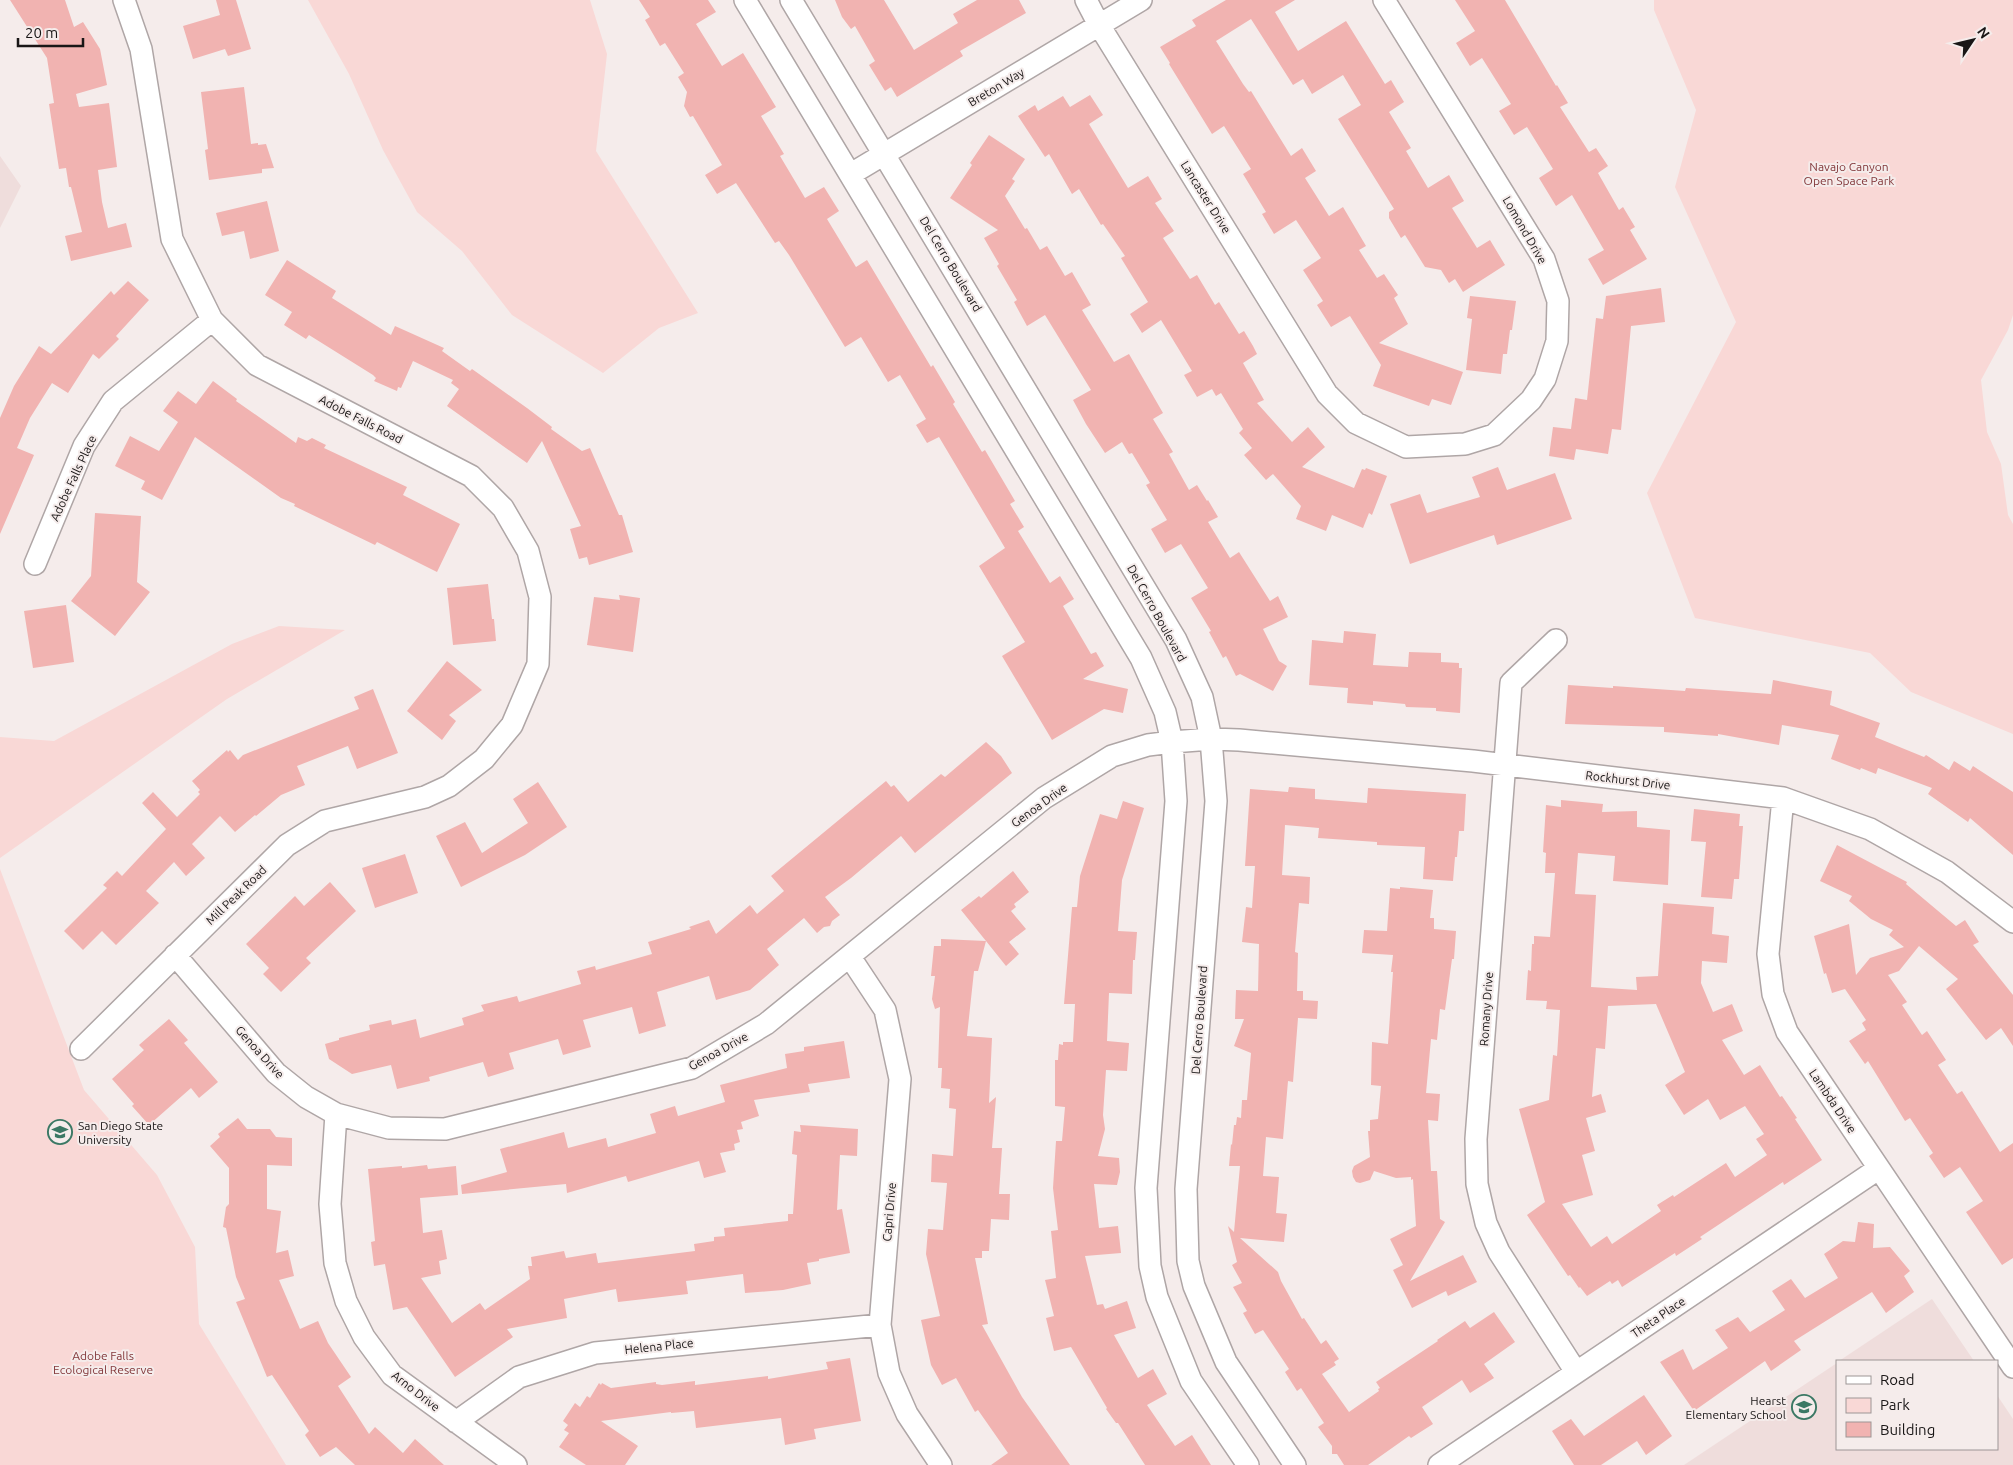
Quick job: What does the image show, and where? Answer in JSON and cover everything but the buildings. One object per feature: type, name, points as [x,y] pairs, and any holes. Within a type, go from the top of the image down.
[{"type":"street","name":"Adobe Falls Road","points":[[124,0],[141,49],[172,239],[212,320],[257,365],[471,476],[503,508],[528,551],[540,597],[538,664],[512,724],[484,759],[449,786],[424,797]]},
{"type":"street","points":[[745,0],[1141,658],[1164,706],[1172,742],[1176,801],[1146,1188],[1150,1266],[1157,1297],[1191,1380],[1248,1465]]},
{"type":"street","name":"Del Cerro Boulevard","points":[[791,0],[1176,640],[1202,697],[1211,739],[1216,801],[1186,1189],[1188,1261],[1194,1286],[1226,1362],[1295,1465]]},
{"type":"street","name":"Lancaster Drive","points":[[1086,0],[1099,25],[1327,394]]},
{"type":"street","name":"Breton Way","points":[[851,174],[1141,0]]},
{"type":"street","name":"Lomond Drive","points":[[1327,394],[1356,423],[1406,447],[1465,444],[1494,434],[1531,400],[1545,379],[1557,341],[1558,301],[1544,259],[1384,0]]},
{"type":"street","name":"Adobe Falls Place","points":[[35,564],[84,446],[113,401],[212,320]]},
{"type":"street","name":"Romany Drive","points":[[1556,640],[1511,683],[1476,1139],[1477,1184],[1486,1223],[1499,1252],[1576,1372]]},
{"type":"street","name":"Genoa Drive","points":[[175,955],[276,1073],[306,1097],[336,1114],[389,1128],[445,1129],[692,1068],[766,1024],[1044,798],[1112,756],[1148,745],[1211,739]]},
{"type":"street","name":"Rockhurst Drive","points":[[1211,739],[1504,765],[1783,798],[1870,829],[1947,872],[2013,922]]},
{"type":"street","name":"Mill Peak Road","points":[[81,1049],[287,845],[325,822],[424,797]]},
{"type":"street","name":"Lambda Drive","points":[[1783,798],[1768,954],[1773,994],[1788,1032],[1878,1169],[2013,1367]]},
{"type":"street","name":"Capri Drive","points":[[850,957],[885,1010],[900,1079],[880,1324],[889,1373],[907,1414],[941,1465]]},
{"type":"street","name":"Arno Drive","points":[[336,1114],[330,1204],[335,1263],[346,1301],[364,1337],[392,1375],[516,1465]]},
{"type":"street","name":"Theta Place","points":[[1439,1465],[1878,1169]]},
{"type":"street","name":"Helena Place","points":[[456,1422],[519,1377],[595,1353],[880,1324]]},
{"type":"shaded area","points":[[0,156],[21,186],[0,228]]},
{"type":"shaded area","points":[[1932,1299],[1973,1360],[1840,1360]]},
{"type":"shaded area","name":"Hearst Elementary School","points":[[1836,1364],[1836,1450],[1998,1450],[1998,1396],[2013,1419],[2013,1465],[1684,1465]]},
{"type":"green space","points":[[308,0],[590,0],[607,54],[596,151],[698,313],[659,328],[603,373],[512,315],[462,251],[417,212],[383,150],[349,74]]},
{"type":"green space","name":"Navajo Canyon Open Space Park","points":[[1654,0],[2013,0],[2013,315],[2008,330],[1981,380],[1987,432],[2001,464],[2008,515],[2013,524],[2013,734],[1911,692],[1870,653],[1695,618],[1647,493],[1736,322],[1675,187],[1696,110],[1654,10]]},
{"type":"green space","points":[[279,626],[345,630],[227,699],[0,858],[0,737],[54,741],[232,644]]},
{"type":"green space","name":"Adobe Falls Ecological Reserve","points":[[0,869],[84,1090],[157,1175],[195,1247],[199,1324],[286,1465],[0,1465]]},
{"type":"place","name":"San Diego State University","points":[[60,1132]]},
{"type":"place","name":"Hearst Elementary School","points":[[1804,1407]]}]
